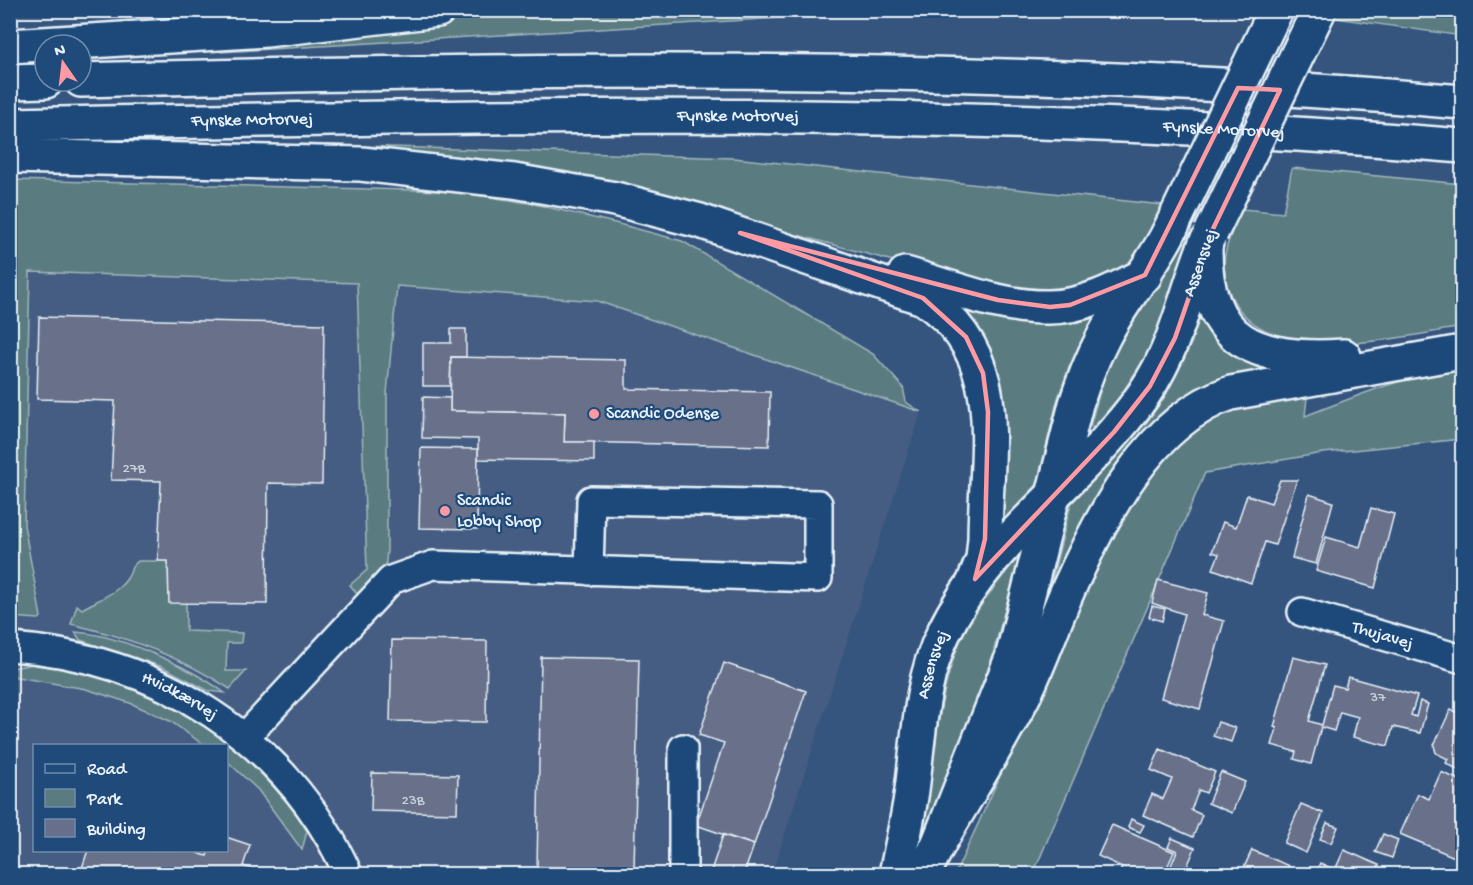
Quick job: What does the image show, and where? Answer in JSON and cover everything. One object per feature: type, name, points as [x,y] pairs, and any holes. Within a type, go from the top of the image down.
[{"type":"main road","points":[[10,46],[266,30],[438,10]]},
{"type":"main road","name":"Assensvej","points":[[923,874],[938,845],[1012,658],[1076,404],[1087,371],[1108,329],[1145,275],[1170,230],[1276,10]]},
{"type":"main road","name":"Assensvej","points":[[896,874],[912,791],[920,713],[929,672],[943,635],[975,579],[1114,432],[1150,386],[1175,338],[1208,240],[1319,10]]},
{"type":"main road","points":[[93,80],[360,73],[921,75],[1184,84],[1462,102]]},
{"type":"main road","points":[[10,82],[33,81]]},
{"type":"main road","name":"Fynske Motorvej","points":[[10,126],[361,118],[650,116],[917,118],[1178,127],[1462,146]]},
{"type":"main road","points":[[10,156],[302,162],[426,170],[514,181],[615,199],[1026,305],[1050,307],[1071,305],[1122,287],[1145,275]]},
{"type":"main road","points":[[740,233],[846,273],[924,298],[948,316],[966,337],[982,373],[988,412],[985,539],[983,559],[975,579]]},
{"type":"main road","points":[[1208,240],[1204,269],[1216,311],[1227,328],[1258,350],[1295,357],[1358,355],[1462,336]]},
{"type":"main road","points":[[938,845],[1023,697],[1068,590],[1109,510],[1136,470],[1176,422],[1203,404],[1231,393],[1462,352]]},
{"type":"street","points":[[245,737],[391,580],[433,564],[589,571],[818,578],[818,504],[591,500],[589,571]]},
{"type":"street","name":"Thujavej","points":[[1302,612],[1462,659]]},
{"type":"street","name":"Hvidkærvej","points":[[10,647],[53,650],[127,670],[191,699],[245,737],[300,793],[338,851],[348,874]]},
{"type":"street","points":[[683,748],[683,874]]},
{"type":"highlighted area","points":[[1238,88],[1280,90],[1211,233],[1175,338],[1150,386],[1114,432],[975,579],[985,539],[988,412],[983,373],[966,337],[923,298],[740,233],[998,300],[1050,307],[1070,305],[1145,275]]},
{"type":"shaded area","points":[[10,273],[360,282],[596,301],[921,412],[772,874],[11,874]]},
{"type":"green space","points":[[494,11],[994,11],[860,13],[221,52],[220,44],[437,20]]},
{"type":"green space","points":[[1338,11],[1462,11],[1462,36],[1335,18]]},
{"type":"green space","points":[[300,144],[734,158],[1162,205],[1151,227],[1154,228],[1132,260],[1115,272],[1093,282],[1051,294],[992,288],[713,212],[302,148]]},
{"type":"green space","points":[[1292,168],[1462,184],[1462,327],[1406,337],[1342,343],[1310,342],[1281,336],[1255,324],[1236,305],[1229,292],[1224,268],[1227,245],[1242,209],[1283,213]]},
{"type":"green space","points":[[11,180],[451,191],[534,204],[615,223],[682,241],[873,354],[903,387],[906,402],[921,412],[597,301],[397,286],[387,393],[385,572],[358,595],[350,585],[367,570],[357,283],[30,272],[24,525],[41,617],[39,619],[11,617]]},
{"type":"green space","points":[[1182,242],[1189,244],[1159,332],[1120,396],[1093,428],[1090,426],[1104,378],[1118,347]]},
{"type":"green space","points":[[942,293],[1103,307],[1086,331],[1069,367],[1057,401],[1037,485],[997,527],[998,411]]},
{"type":"green space","points":[[1202,308],[1306,365],[1216,385],[1043,615],[1071,504],[1147,422],[1166,395],[1192,342]]},
{"type":"green space","points":[[1462,366],[1462,439],[1323,453],[1205,473],[1033,874],[955,874],[1120,515],[1195,419],[1308,388],[1305,416],[1401,381]]},
{"type":"green space","points":[[138,561],[168,561],[169,602],[186,603],[186,631],[242,633],[241,643],[227,643],[226,671],[246,671],[230,689],[154,649],[71,624],[77,605],[82,609],[119,587],[125,582],[132,567]]},
{"type":"green space","points":[[1015,561],[1018,562],[984,686],[924,837],[922,837],[940,715],[951,667],[959,644],[977,611]]},
{"type":"green space","points":[[75,632],[92,634],[132,645],[193,673],[225,693],[209,691],[163,667],[80,640]]},
{"type":"green space","points":[[33,664],[100,677],[132,688],[192,718],[220,737],[246,759],[295,812],[307,831],[302,850],[258,790],[228,762],[228,744],[203,744],[170,721],[130,703],[86,689],[11,676],[12,668]]},
{"type":"building","points":[[39,317],[324,324],[322,484],[268,483],[267,604],[169,603],[168,561],[158,561],[161,481],[111,480],[115,401],[37,399]]},
{"type":"building","points":[[451,329],[466,329],[466,357],[451,357],[450,386],[423,386],[423,343],[451,343]]},
{"type":"building","points":[[451,357],[626,360],[626,389],[770,392],[769,446],[564,442],[565,413],[450,411]]},
{"type":"building","points":[[423,397],[450,398],[450,411],[565,413],[564,442],[594,442],[594,461],[478,459],[478,439],[422,438]]},
{"type":"building","points":[[421,448],[478,449],[477,529],[419,528]]},
{"type":"building","points":[[1280,480],[1297,480],[1275,545],[1265,542],[1251,583],[1213,569],[1219,554],[1212,552],[1223,522],[1236,527],[1247,495],[1271,503]]},
{"type":"building","points":[[1309,494],[1333,502],[1316,564],[1292,558]]},
{"type":"building","points":[[1371,508],[1394,514],[1375,588],[1316,571],[1326,537],[1360,547]]},
{"type":"building","points":[[1158,580],[1208,593],[1202,615],[1224,621],[1200,709],[1161,698],[1184,614],[1152,603]]},
{"type":"building","points":[[1152,606],[1165,609],[1162,621],[1149,617]]},
{"type":"building","points":[[392,640],[487,641],[486,722],[390,721]]},
{"type":"building","points":[[541,657],[639,659],[634,869],[537,867]]},
{"type":"building","points":[[1293,657],[1325,665],[1309,721],[1322,725],[1333,685],[1345,688],[1348,677],[1417,696],[1411,715],[1416,717],[1420,701],[1428,704],[1420,733],[1393,727],[1388,746],[1353,737],[1358,717],[1340,712],[1334,731],[1321,727],[1311,764],[1294,759],[1296,752],[1272,745],[1277,728],[1274,727]]},
{"type":"building","points":[[724,663],[806,691],[754,845],[696,825],[724,743],[699,735]]},
{"type":"building","points":[[1451,709],[1462,715],[1462,772],[1446,763],[1448,759],[1436,753],[1434,745]]},
{"type":"building","points":[[1218,722],[1236,728],[1231,742],[1213,736]]},
{"type":"building","points":[[1160,749],[1215,772],[1206,793],[1199,790],[1191,810],[1202,815],[1193,837],[1143,815],[1152,794],[1163,799],[1172,779],[1151,770]]},
{"type":"building","points":[[1221,772],[1245,782],[1232,813],[1208,803]]},
{"type":"building","points":[[1441,772],[1462,781],[1462,791],[1455,810],[1462,813],[1462,845],[1457,858],[1400,834],[1418,794],[1429,799]]},
{"type":"building","points":[[372,773],[458,775],[457,813],[371,811]]},
{"type":"building","points":[[1301,804],[1323,813],[1306,853],[1284,843]]},
{"type":"building","points":[[1131,819],[1144,825],[1140,832],[1128,827]]},
{"type":"building","points":[[1327,823],[1338,827],[1331,843],[1320,839]]},
{"type":"building","points":[[1112,825],[1174,852],[1164,874],[1119,874],[1122,867],[1098,856]]},
{"type":"building","points":[[1383,834],[1398,840],[1392,858],[1375,852]]},
{"type":"building","points":[[723,835],[754,845],[744,874],[710,874]]},
{"type":"building","points":[[228,838],[250,845],[243,866],[267,874],[80,874],[87,852],[197,852],[207,856],[208,852],[228,852]]},
{"type":"building","points":[[1172,838],[1195,848],[1184,874],[1170,868],[1177,851],[1168,847]]},
{"type":"building","points":[[1252,850],[1289,866],[1285,874],[1241,874]]},
{"type":"building","points":[[1344,850],[1379,865],[1374,874],[1315,874],[1320,863],[1335,870]]},
{"type":"place","name":"Scandic Odense","points":[[594,414]]},
{"type":"place","name":"Scandic Lobby Shop","points":[[445,511]]}]
